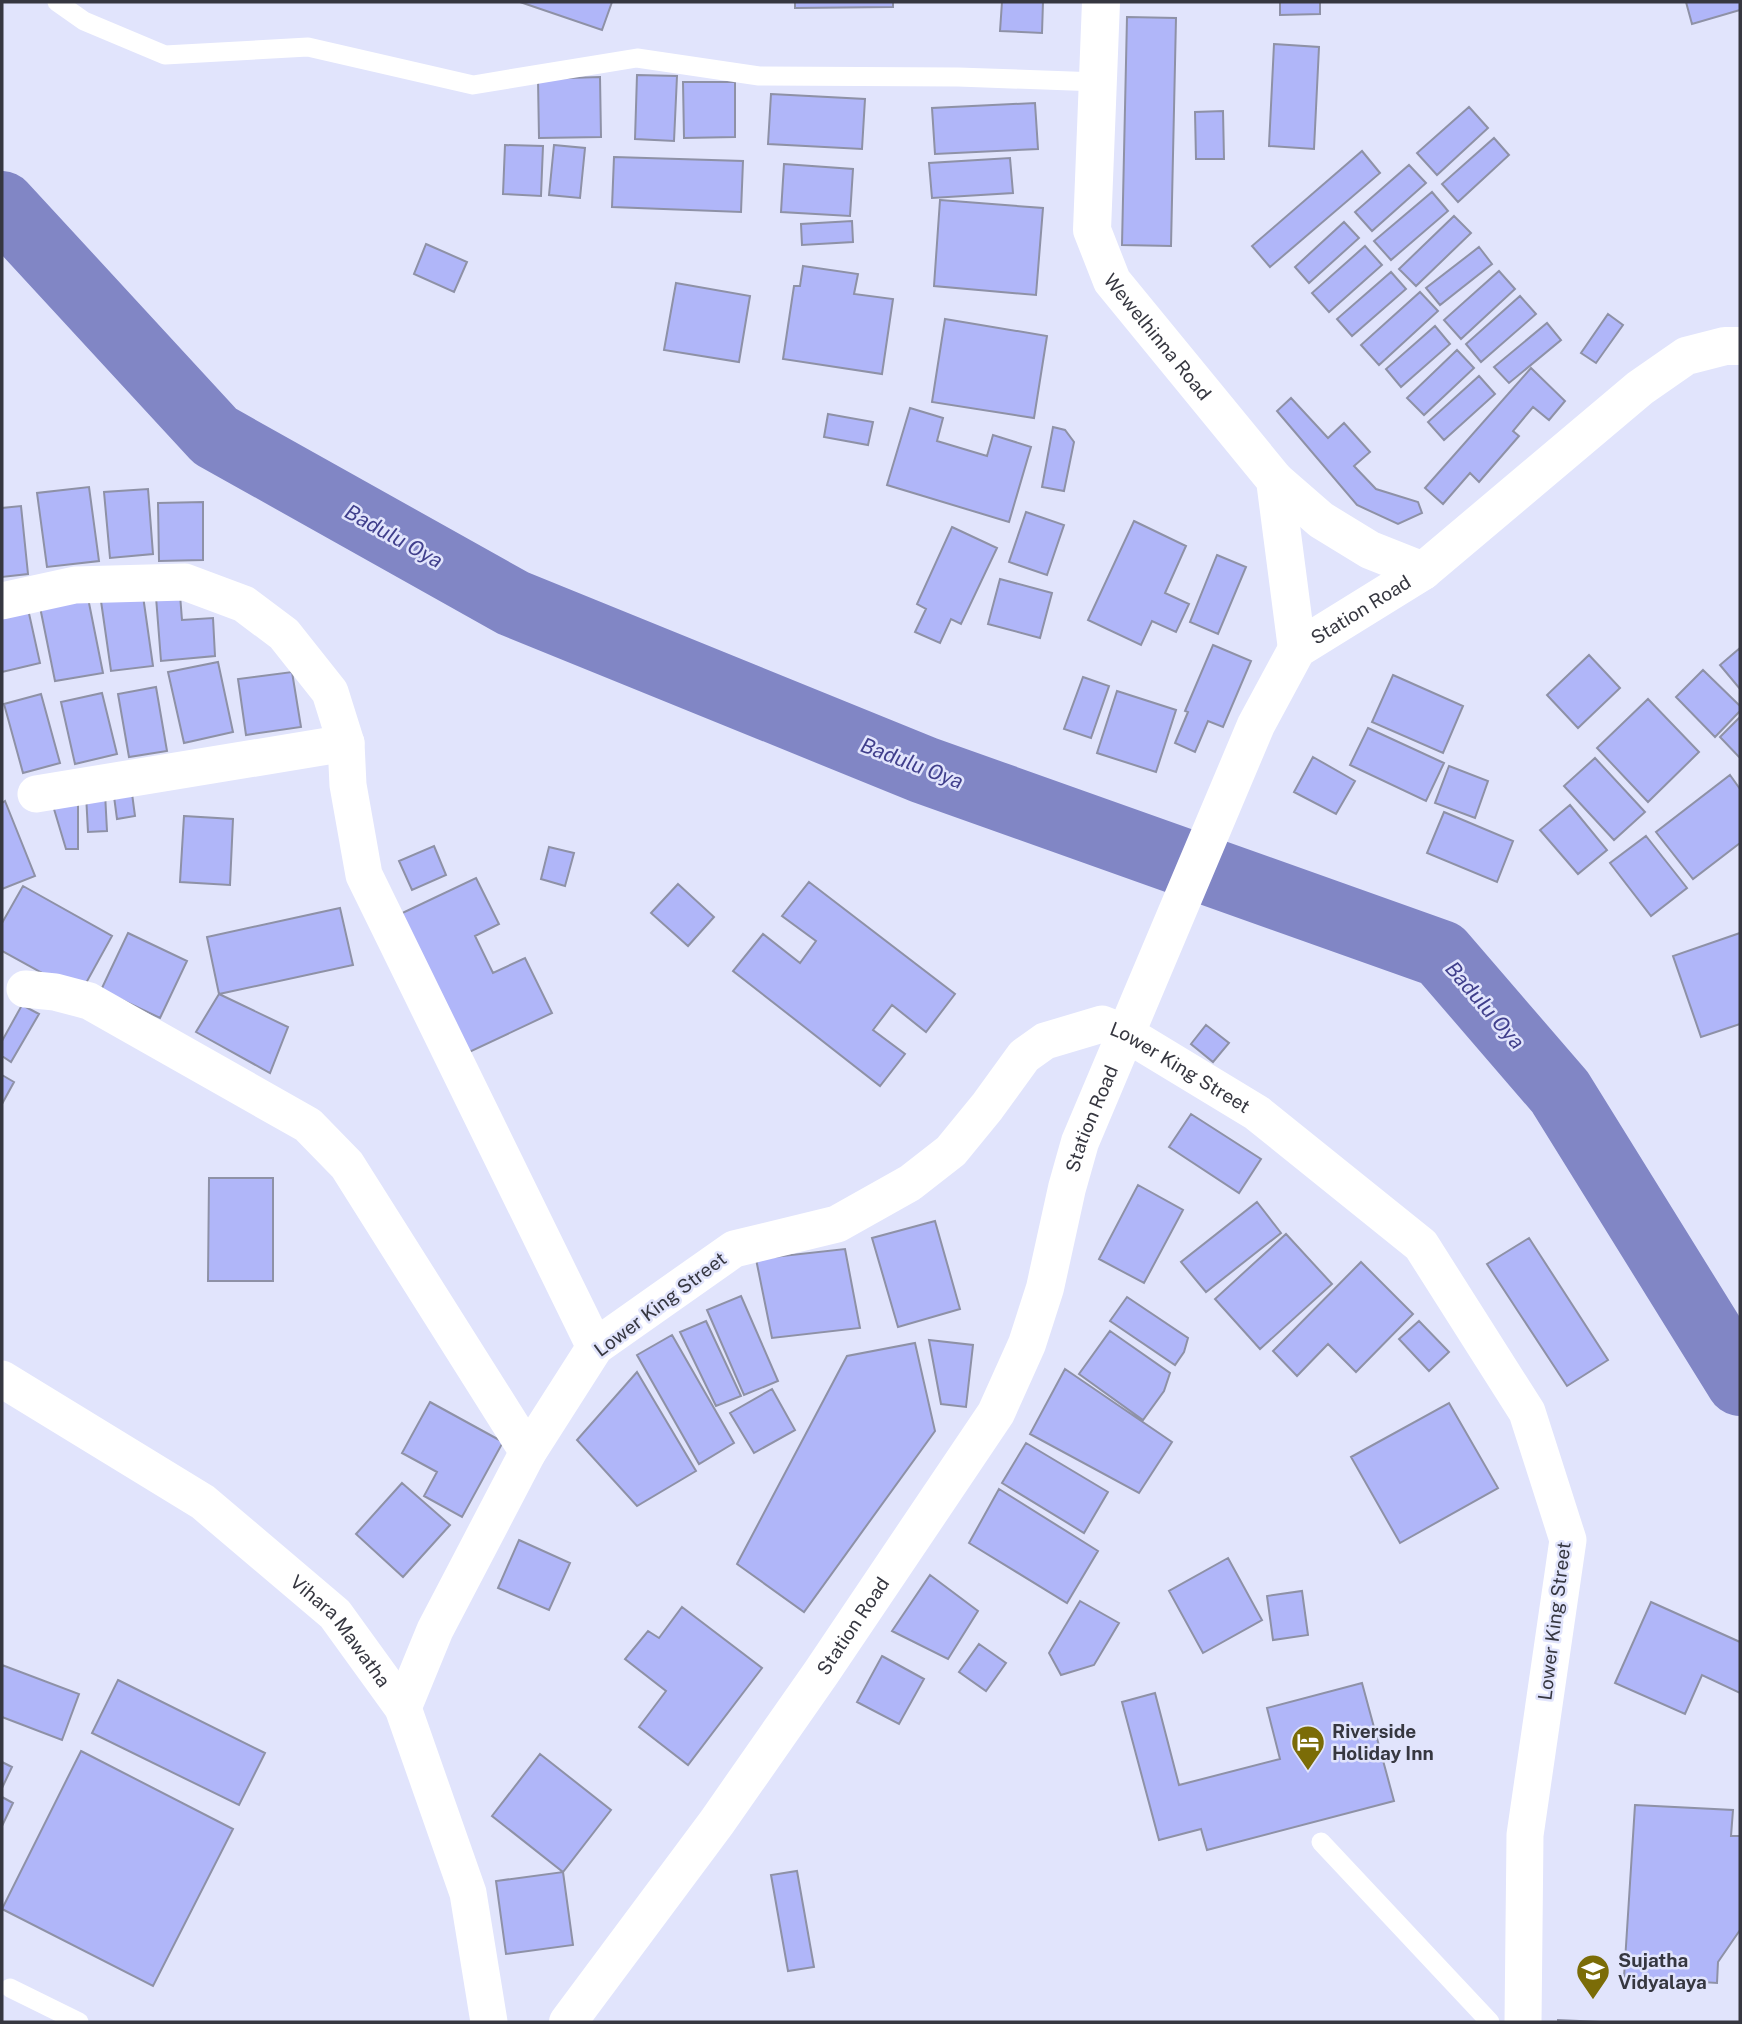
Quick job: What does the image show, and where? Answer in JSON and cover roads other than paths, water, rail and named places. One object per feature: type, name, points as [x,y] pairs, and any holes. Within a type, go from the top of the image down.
[{"type":"main road","name":"Wewelhinna Road","points":[[1101,2],[1092,230],[1112,281],[1275,480],[1321,520],[1340,532],[1370,550],[1423,571]]},
{"type":"main road","name":"Station Road","points":[[568,2022],[717,1822],[996,1413],[1027,1345],[1045,1288],[1080,1142],[1218,810],[1256,725],[1297,649],[1423,571],[1640,388],[1686,356],[1725,346],[1740,346]]},
{"type":"main road","points":[[1275,480],[1297,649]]},
{"type":"street","points":[[2,601],[75,585],[185,582],[244,604],[284,634],[330,692],[346,743],[348,785],[364,875],[595,1347]]},
{"type":"street","points":[[36,794],[346,743]]},
{"type":"street","points":[[25,989],[55,992],[89,1001],[309,1125],[347,1166],[528,1452]]},
{"type":"street","name":"Lower King Street","points":[[403,1708],[435,1630],[528,1452],[595,1347],[734,1249],[837,1224],[910,1183],[951,1151],[988,1107],[1024,1056],[1045,1041],[1133,1016],[1421,1245],[1527,1412],[1567,1540],[1525,1835],[1522,2022]]},
{"type":"street","name":"Vihara Mawatha","points":[[2,1379],[203,1502],[335,1614],[403,1708],[468,1893],[489,2022]]},
{"type":"lane","points":[[57,2],[83,21],[165,55],[308,47],[473,85],[637,58],[759,76],[958,77],[1099,82]]},
{"type":"lane","points":[[1321,1842],[1490,2022]]},
{"type":"lane","points":[[10,1988],[79,2022]]},
{"type":"waterway","name":"Badulu Oya","points":[[2,205],[215,436],[513,603],[924,770],[1441,954],[1560,1092],[1740,1382]]},
{"type":"place","name":"Riverside Holiday Inn","points":[[1308,1772]]},
{"type":"place","name":"Sujatha Vidyalaya","points":[[1593,2001]]}]
